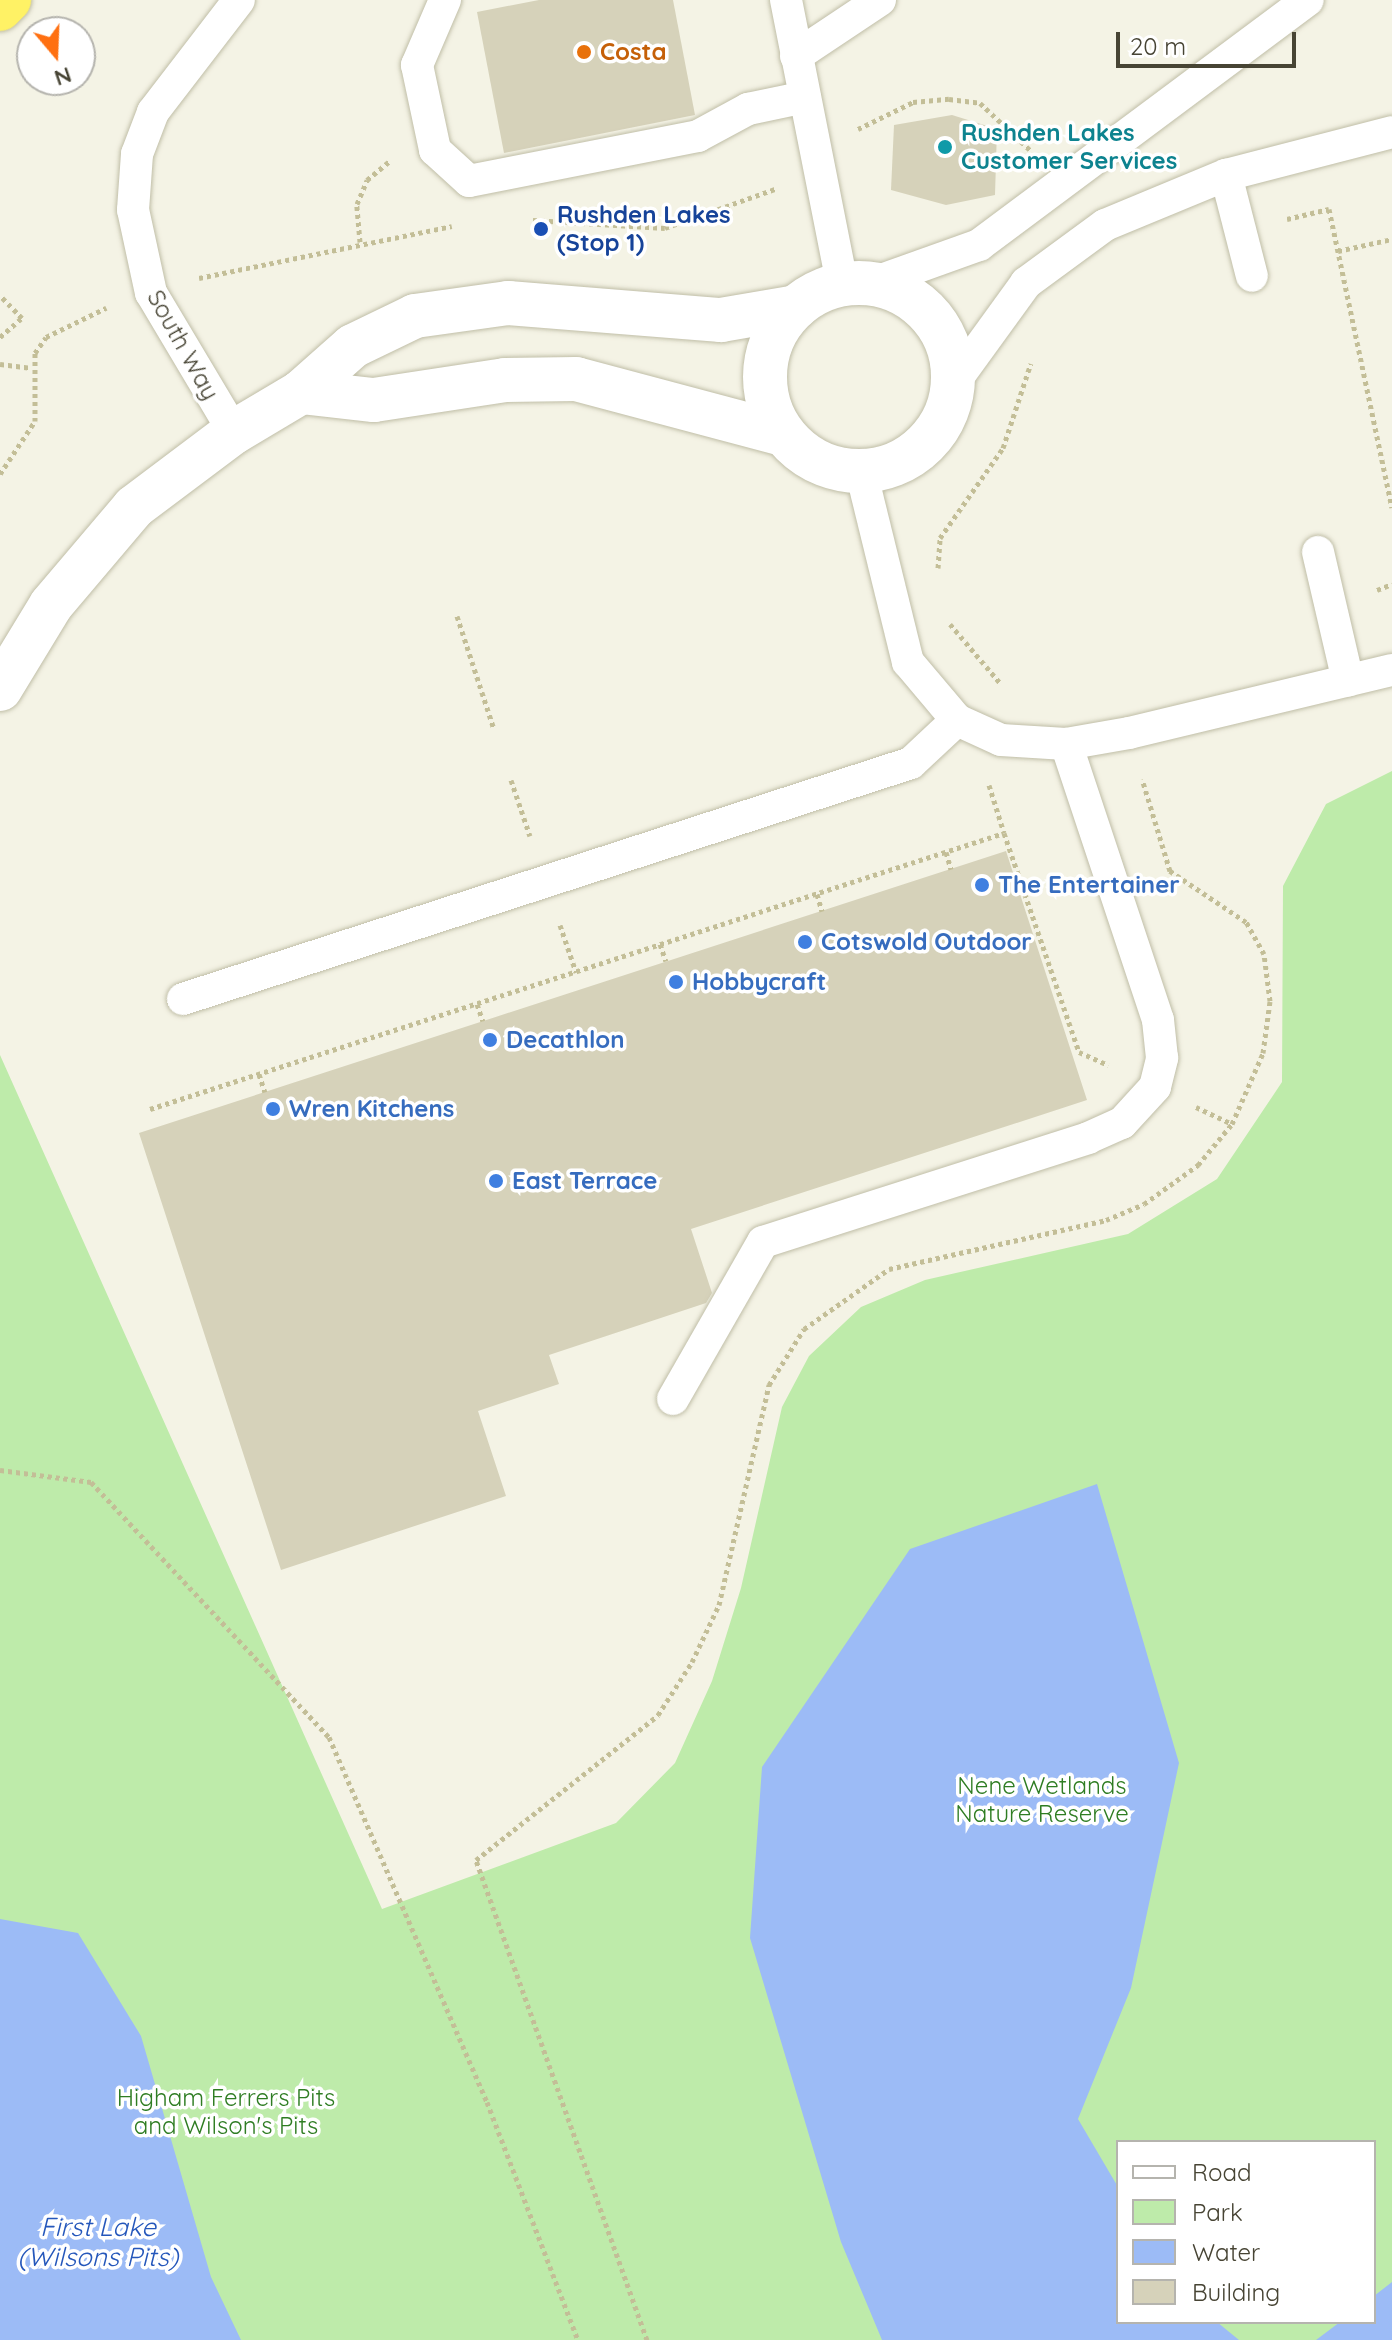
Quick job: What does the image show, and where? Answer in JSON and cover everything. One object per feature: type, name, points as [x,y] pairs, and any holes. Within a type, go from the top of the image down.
[{"type":"highway","points":[[0,9],[9,0]]},
{"type":"street","points":[[0,689],[51,605],[134,507],[234,432],[301,392],[353,346],[415,316],[508,303],[721,320],[796,307],[858,284],[901,292],[940,326],[953,384],[933,436],[913,455],[861,471],[805,455],[783,434],[764,375],[778,328],[796,307]]},
{"type":"street","points":[[301,392],[374,400],[505,380],[576,379],[783,434]]},
{"type":"lane","name":"South Way","points":[[234,432],[151,293],[133,210],[137,154],[153,112],[239,0]]},
{"type":"lane","points":[[445,0],[417,65],[435,150],[469,181],[698,136],[748,109],[805,97]]},
{"type":"lane","points":[[786,0],[805,97],[858,284],[979,245],[1308,0]]},
{"type":"lane","points":[[796,56],[880,0]]},
{"type":"lane","points":[[953,384],[1026,283],[1105,225],[1226,175],[1392,132]]},
{"type":"lane","points":[[1226,175],[1252,276]]},
{"type":"lane","points":[[861,471],[908,662],[957,720],[1001,740],[1066,744],[1392,670]]},
{"type":"lane","points":[[1318,552],[1348,681]]},
{"type":"lane","points":[[183,999],[911,763],[957,720]]},
{"type":"lane","points":[[673,1399],[763,1242],[1088,1138],[1122,1123],[1155,1087],[1162,1058],[1158,1020],[1066,744]]},
{"type":"path","points":[[849,133],[913,102],[949,99],[980,103],[1029,150],[1038,144]]},
{"type":"path","points":[[360,242],[357,204],[367,180],[405,156]]},
{"type":"path","points":[[526,220],[665,228],[765,197],[788,180]]},
{"type":"path","points":[[1270,222],[1329,209],[1392,507]]},
{"type":"path","points":[[196,279],[360,242],[465,224]]},
{"type":"path","points":[[1338,251],[1392,239]]},
{"type":"path","points":[[0,337],[21,318],[1,298]]},
{"type":"path","points":[[0,337],[22,318],[1,298]]},
{"type":"path","points":[[0,474],[35,421],[32,368],[46,337],[104,308]]},
{"type":"path","points":[[938,583],[940,538],[1003,448],[1033,356]]},
{"type":"path","points":[[0,364],[32,368]]},
{"type":"path","points":[[947,614],[969,654],[1004,686]]},
{"type":"path","points":[[457,616],[494,729]]},
{"type":"path","points":[[647,2340],[476,1860],[658,1715],[692,1662],[719,1605],[769,1385],[804,1329],[889,1269],[1106,1220],[1144,1204],[1198,1165],[1232,1124],[1263,1053],[1270,1001],[1264,954],[1246,922],[1170,871],[1139,768]]},
{"type":"path","points":[[991,769],[988,782],[1079,1052],[1124,1073]]},
{"type":"path","points":[[511,780],[534,847]]},
{"type":"path","points":[[150,1109],[1004,833]]},
{"type":"path","points":[[946,852],[951,869]]},
{"type":"path","points":[[817,894],[822,911]]},
{"type":"path","points":[[555,912],[576,972]]},
{"type":"path","points":[[660,944],[666,961]]},
{"type":"path","points":[[477,1004],[483,1021]]},
{"type":"path","points":[[259,1074],[265,1092]]},
{"type":"path","points":[[1183,1100],[1232,1124]]},
{"type":"path","points":[[0,1470],[91,1482],[329,1737],[487,2102],[578,2340]]},
{"type":"green space","name":"Nene Wetlands Nature Reserve","points":[[1392,771],[1392,2340],[0,2340],[0,1055],[382,1909],[616,1823],[675,1763],[712,1681],[741,1588],[782,1407],[809,1356],[861,1307],[925,1280],[1128,1234],[1217,1179],[1282,1082],[1283,886],[1326,804]]},
{"type":"water","points":[[1097,1484],[1179,1763],[1131,1988],[1078,2119],[1116,2184],[1116,2324],[1219,2324],[1239,2340],[882,2340],[841,2242],[750,1938],[762,1767],[910,1549]]},
{"type":"water","name":"First Lake (Wilsons Pits)","points":[[0,1919],[78,1933],[141,2036],[211,2277],[241,2340],[0,2340]]},
{"type":"water","points":[[1392,2282],[1392,2340],[1316,2340],[1337,2324],[1376,2324],[1376,2294]]},
{"type":"building","name":"Costa","points":[[539,0],[673,0],[695,115],[504,153],[477,12]]},
{"type":"building","name":"Rushden Lakes Customer Services","points":[[952,115],[997,129],[995,195],[946,205],[891,190],[894,125]]},
{"type":"building","name":"East Terrace","points":[[1006,851],[1087,1100],[691,1229],[712,1293],[706,1303],[549,1355],[559,1384],[478,1411],[506,1496],[281,1570],[139,1133]]},
{"type":"place","name":"Costa","points":[[584,52]]},
{"type":"place","name":"Rushden Lakes Customer Services","points":[[945,147]]},
{"type":"place","name":"Rushden Lakes (Stop 1)","points":[[541,229]]},
{"type":"place","name":"The Entertainer","points":[[982,885]]},
{"type":"place","name":"Cotswold Outdoor","points":[[805,942]]},
{"type":"place","name":"Hobbycraft","points":[[676,982]]},
{"type":"place","name":"Decathlon","points":[[490,1040]]},
{"type":"place","name":"Wren Kitchens","points":[[273,1109]]},
{"type":"place","name":"East Terrace","points":[[496,1181]]},
{"type":"park label","name":"Higham Ferrers Pits and Wilson's Pits","points":[[226,2112]]}]
